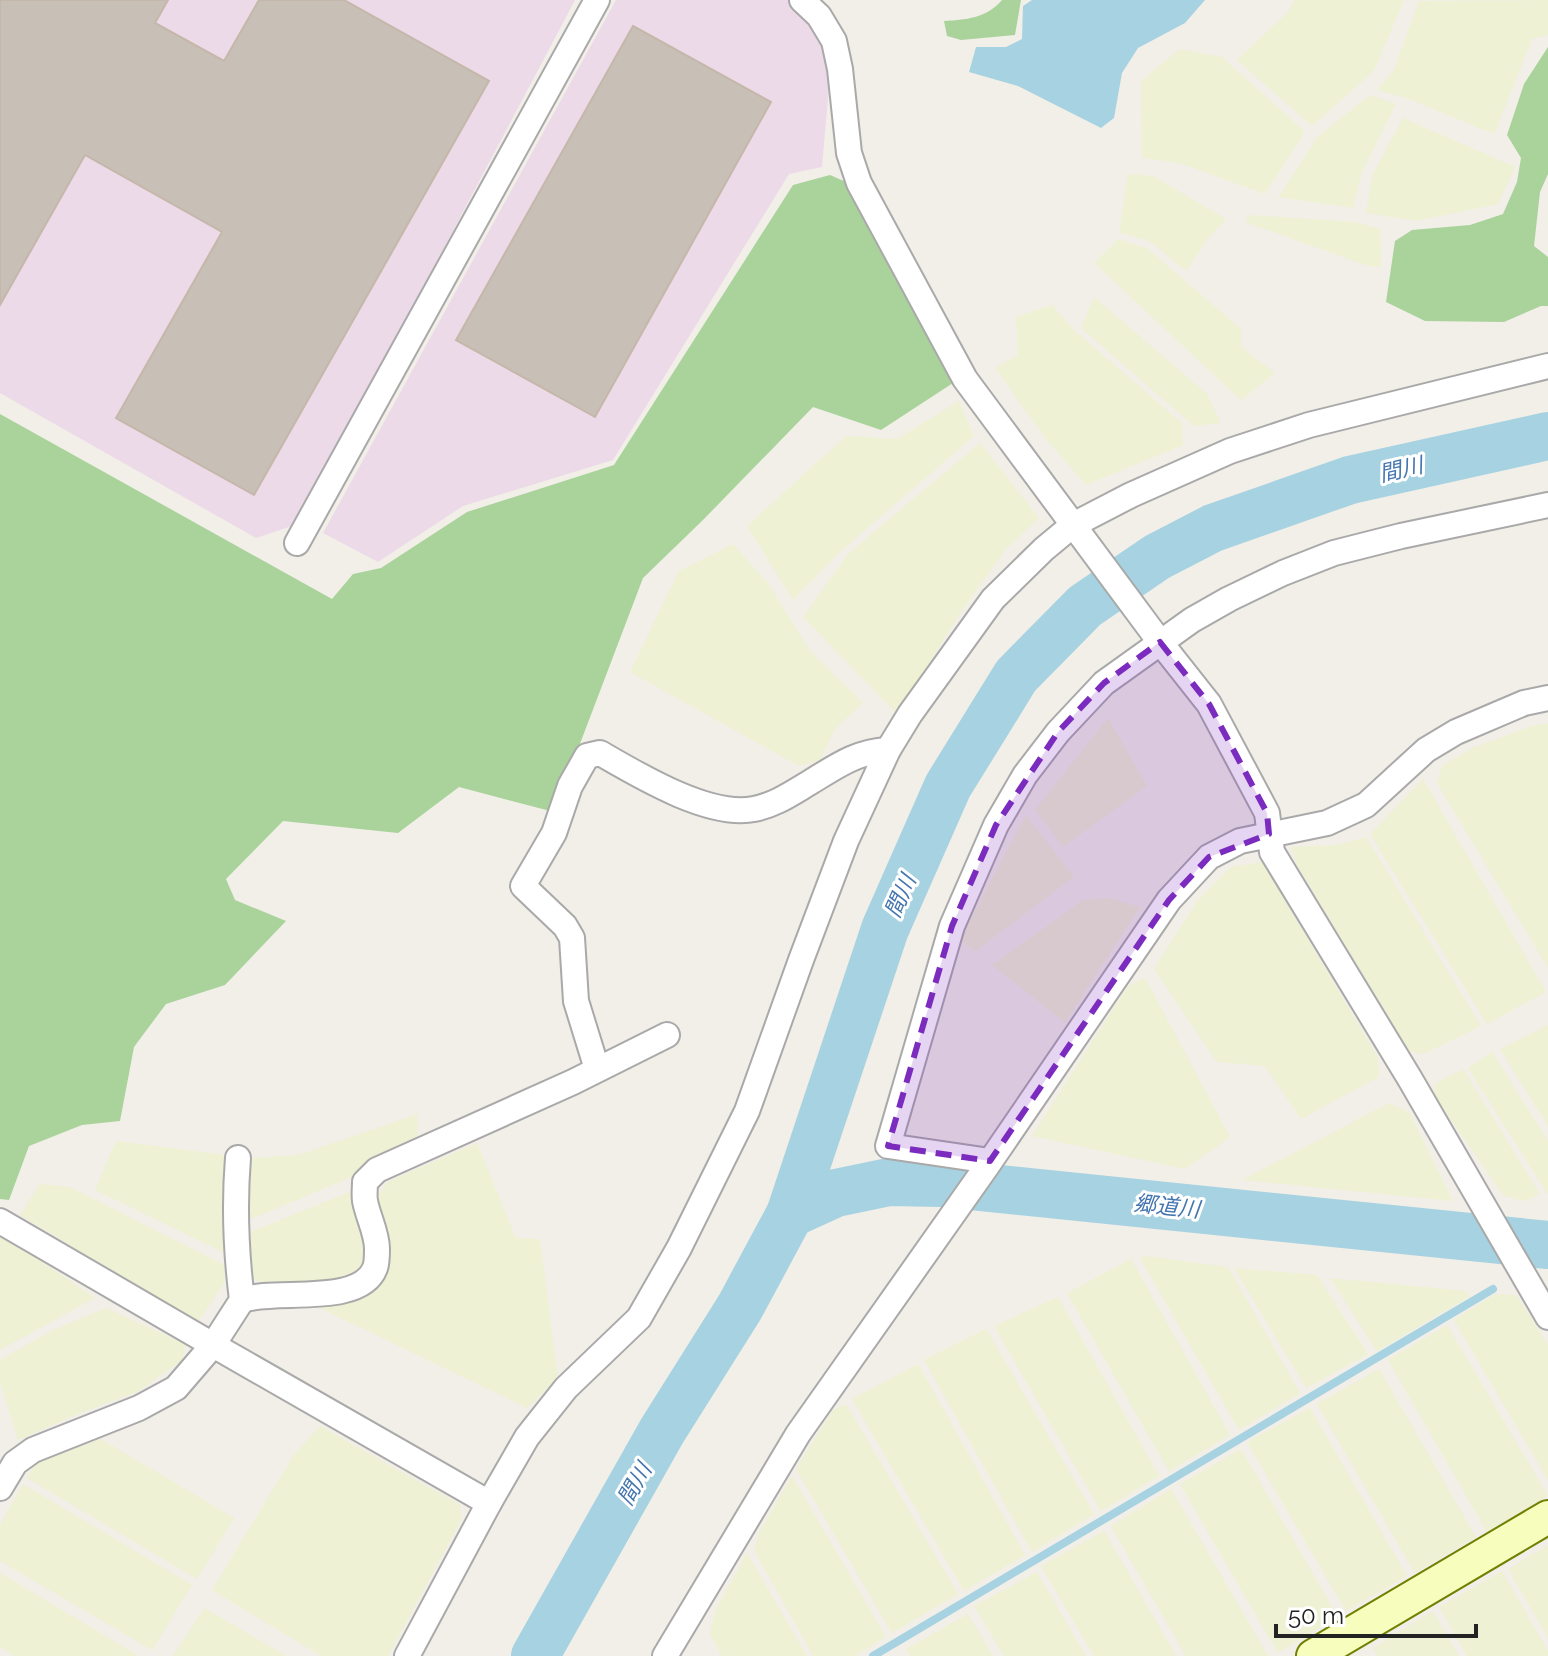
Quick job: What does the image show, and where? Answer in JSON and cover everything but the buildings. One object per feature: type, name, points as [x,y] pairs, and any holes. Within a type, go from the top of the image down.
[{"type":"main road","points":[[1313,1656],[1548,1517]]},
{"type":"street","points":[[297,543],[597,0]]},
{"type":"street","points":[[802,0],[819,16],[834,41],[849,153],[859,183],[965,379],[1209,704],[1267,813],[1272,852],[1410,1079],[1548,1317]]},
{"type":"street","points":[[407,1656],[527,1437],[575,1379],[639,1318],[679,1248],[747,1111],[846,841],[888,750],[910,714],[993,599],[1044,549],[1131,495],[1230,451],[1309,425],[1548,366]]},
{"type":"street","points":[[988,1163],[888,1146],[952,926],[996,825],[1025,775],[1058,732],[1104,683],[1156,636],[1283,573],[1334,553],[1548,505]]},
{"type":"street","points":[[665,1656],[798,1434],[1169,900],[1209,857],[1240,841],[1327,823],[1366,805],[1426,750],[1456,732],[1524,703],[1548,698]]},
{"type":"street","points":[[597,1069],[576,1001],[572,938],[565,926],[523,886],[554,833],[570,786],[587,756],[600,753],[651,783],[722,809],[751,810],[773,804],[856,755],[888,750]]},
{"type":"street","points":[[0,1488],[15,1463],[33,1450],[139,1408],[176,1388],[213,1345],[242,1300],[255,1295],[314,1295],[349,1291],[366,1280],[375,1267],[377,1245],[364,1198],[365,1182],[377,1170],[573,1082],[667,1035]]},
{"type":"street","points":[[238,1158],[234,1204],[242,1300]]},
{"type":"street","points":[[0,1221],[489,1503]]},
{"type":"highlighted area","points":[[1160,642],[1209,704],[1267,813],[1269,834],[1209,857],[1169,900],[990,1161],[888,1146],[952,926],[996,825],[1058,732],[1104,683]]},
{"type":"shaded area","points":[[0,0],[575,0],[298,524],[256,538],[0,393]]},
{"type":"shaded area","points":[[616,0],[789,0],[796,4],[822,40],[830,75],[822,167],[789,174],[613,460],[463,506],[378,562],[323,533]]},
{"type":"green space","points":[[1002,0],[1021,0],[1015,35],[961,40],[947,36],[944,21],[983,14]]},
{"type":"green space","points":[[1295,0],[1404,0],[1374,71],[1312,126],[1237,60],[1288,12]]},
{"type":"green space","points":[[1548,0],[1548,35],[1532,39],[1494,134],[1409,99],[1377,90],[1394,70],[1419,1]]},
{"type":"green space","points":[[1548,47],[1548,174],[1540,192],[1534,246],[1548,257],[1548,306],[1504,322],[1425,321],[1386,302],[1395,241],[1412,230],[1470,225],[1503,214],[1517,182],[1521,158],[1507,135],[1524,84]]},
{"type":"green space","points":[[1180,49],[1222,57],[1305,132],[1265,194],[1179,163],[1142,158],[1141,81]]},
{"type":"green space","points":[[1370,95],[1396,104],[1362,172],[1353,208],[1279,197],[1317,137]]},
{"type":"green space","points":[[1403,118],[1515,167],[1498,204],[1416,221],[1366,213],[1372,176]]},
{"type":"green space","points":[[1128,174],[1153,176],[1226,219],[1186,271],[1151,242],[1119,232]]},
{"type":"green space","points":[[830,175],[853,185],[953,383],[881,430],[813,407],[643,578],[554,812],[459,787],[398,833],[283,821],[226,879],[235,900],[286,921],[225,985],[166,1004],[134,1047],[120,1121],[82,1125],[29,1146],[9,1200],[0,1199],[0,414],[332,599],[353,574],[381,568],[467,512],[614,465],[793,185]]},
{"type":"green space","points":[[1250,215],[1354,222],[1380,229],[1381,267],[1368,266],[1245,222]]},
{"type":"green space","points":[[1118,239],[1148,249],[1241,329],[1241,347],[1275,373],[1241,400],[1094,263]]},
{"type":"green space","points":[[1094,297],[1207,394],[1221,423],[1194,426],[1081,328]]},
{"type":"green space","points":[[1052,305],[1073,329],[1182,423],[1183,445],[1086,485],[1045,438],[995,368],[1018,355],[1016,317]]},
{"type":"green space","points":[[959,401],[974,436],[842,550],[793,600],[747,526],[846,436],[897,439]]},
{"type":"green space","points":[[980,443],[1039,518],[1005,550],[961,612],[897,714],[803,617],[848,554]]},
{"type":"green space","points":[[733,544],[767,582],[810,651],[863,703],[835,729],[820,760],[799,766],[630,672],[679,571]]},
{"type":"green space","points":[[1108,718],[1147,786],[1063,847],[1035,810]]},
{"type":"green space","points":[[1548,723],[1548,968],[1437,783],[1442,766],[1472,748]]},
{"type":"green space","points":[[1423,779],[1546,992],[1487,1024],[1370,834]]},
{"type":"green space","points":[[1026,815],[1074,877],[976,951],[959,941]]},
{"type":"green space","points":[[1366,837],[1481,1026],[1424,1054],[1410,1052],[1297,865],[1291,847],[1338,845]]},
{"type":"green space","points":[[1262,862],[1378,1058],[1379,1077],[1301,1119],[1265,1066],[1217,1062],[1154,969],[1198,900],[1231,867]]},
{"type":"green space","points":[[1109,898],[1140,907],[1065,1023],[992,965],[1083,900]]},
{"type":"green space","points":[[1145,978],[1230,1137],[1185,1169],[1032,1136],[1128,986]]},
{"type":"green space","points":[[1548,1025],[1548,1126],[1500,1049]]},
{"type":"green space","points":[[1492,1052],[1548,1141],[1548,1195],[1468,1068]]},
{"type":"green space","points":[[1463,1069],[1540,1194],[1524,1201],[1504,1196],[1433,1094],[1436,1083]]},
{"type":"green space","points":[[1389,1103],[1409,1112],[1453,1201],[1242,1180]]},
{"type":"green space","points":[[417,1114],[418,1144],[357,1175],[246,1221],[250,1158],[299,1155]]},
{"type":"green space","points":[[116,1141],[225,1155],[225,1253],[95,1190]]},
{"type":"green space","points":[[477,1143],[516,1238],[540,1239],[558,1378],[527,1408],[320,1308],[326,1304],[357,1300],[382,1277],[377,1199],[387,1182]]},
{"type":"green space","points":[[40,1184],[70,1187],[224,1265],[225,1282],[198,1322],[20,1215]]},
{"type":"green space","points":[[352,1191],[368,1250],[363,1269],[341,1285],[282,1290],[249,1277],[243,1235]]},
{"type":"green space","points":[[0,1236],[95,1298],[0,1350]]},
{"type":"green space","points":[[1146,1256],[1228,1267],[1300,1393],[1239,1430],[1140,1258]]},
{"type":"green space","points":[[1131,1259],[1230,1435],[1169,1471],[1067,1293]]},
{"type":"green space","points":[[1234,1268],[1317,1275],[1368,1354],[1306,1388]]},
{"type":"green space","points":[[1330,1278],[1467,1291],[1469,1297],[1377,1351]]},
{"type":"green space","points":[[1495,1294],[1516,1295],[1548,1345],[1548,1480],[1454,1320]]},
{"type":"green space","points":[[1058,1297],[1159,1476],[1101,1511],[994,1326]]},
{"type":"green space","points":[[106,1308],[185,1344],[182,1360],[137,1392],[18,1440],[0,1383],[0,1360],[51,1331]]},
{"type":"green space","points":[[1447,1325],[1548,1496],[1487,1532],[1388,1360]]},
{"type":"green space","points":[[986,1329],[1094,1514],[1032,1552],[924,1360]]},
{"type":"green space","points":[[918,1364],[1025,1555],[964,1591],[852,1399]]},
{"type":"green space","points":[[1379,1369],[1476,1537],[1415,1573],[1317,1404]]},
{"type":"green space","points":[[846,1404],[958,1594],[892,1633],[796,1469],[832,1411]]},
{"type":"green space","points":[[1310,1408],[1407,1576],[1346,1611],[1247,1442]]},
{"type":"green space","points":[[320,1426],[460,1505],[461,1520],[388,1656],[321,1656],[212,1590],[293,1456]]},
{"type":"green space","points":[[101,1439],[234,1518],[197,1579],[27,1478],[37,1462]]},
{"type":"green space","points":[[1241,1449],[1338,1617],[1278,1653],[1180,1484]]},
{"type":"green space","points":[[792,1476],[886,1637],[855,1656],[813,1656],[754,1550],[760,1531]]},
{"type":"green space","points":[[23,1484],[192,1585],[152,1650],[0,1561],[0,1525]]},
{"type":"green space","points":[[1171,1489],[1268,1656],[1186,1656],[1111,1526]]},
{"type":"green space","points":[[1104,1531],[1176,1656],[1094,1656],[1041,1566]]},
{"type":"green space","points":[[1548,1545],[1548,1638],[1508,1569]]},
{"type":"green space","points":[[747,1553],[807,1656],[722,1656],[710,1634],[715,1611]]},
{"type":"green space","points":[[1502,1571],[1548,1656],[1467,1656],[1439,1607]]},
{"type":"green space","points":[[1037,1572],[1086,1656],[1004,1656],[974,1606]]},
{"type":"green space","points":[[0,1573],[139,1656],[14,1656],[0,1647]]},
{"type":"green space","points":[[204,1608],[287,1656],[173,1656]]},
{"type":"green space","points":[[1433,1611],[1459,1656],[1378,1656],[1373,1648]]},
{"type":"green space","points":[[968,1614],[993,1656],[910,1656],[906,1649]]},
{"type":"water","points":[[1032,0],[1205,0],[1185,23],[1138,48],[1122,73],[1114,118],[1101,128],[1018,86],[969,72],[976,47],[1006,47],[1022,39],[1023,6]]},
{"type":"waterway","name":"間川","points":[[535,1656],[662,1431],[740,1307],[790,1214],[885,929],[948,786],[1016,676],[1085,606],[1157,557],[1213,528],[1350,480],[1548,436]]},
{"type":"waterway","name":"郷道川","points":[[790,1214],[836,1193],[889,1182],[942,1183],[1548,1245]]},
{"type":"waterway","points":[[873,1656],[1493,1289]]}]
